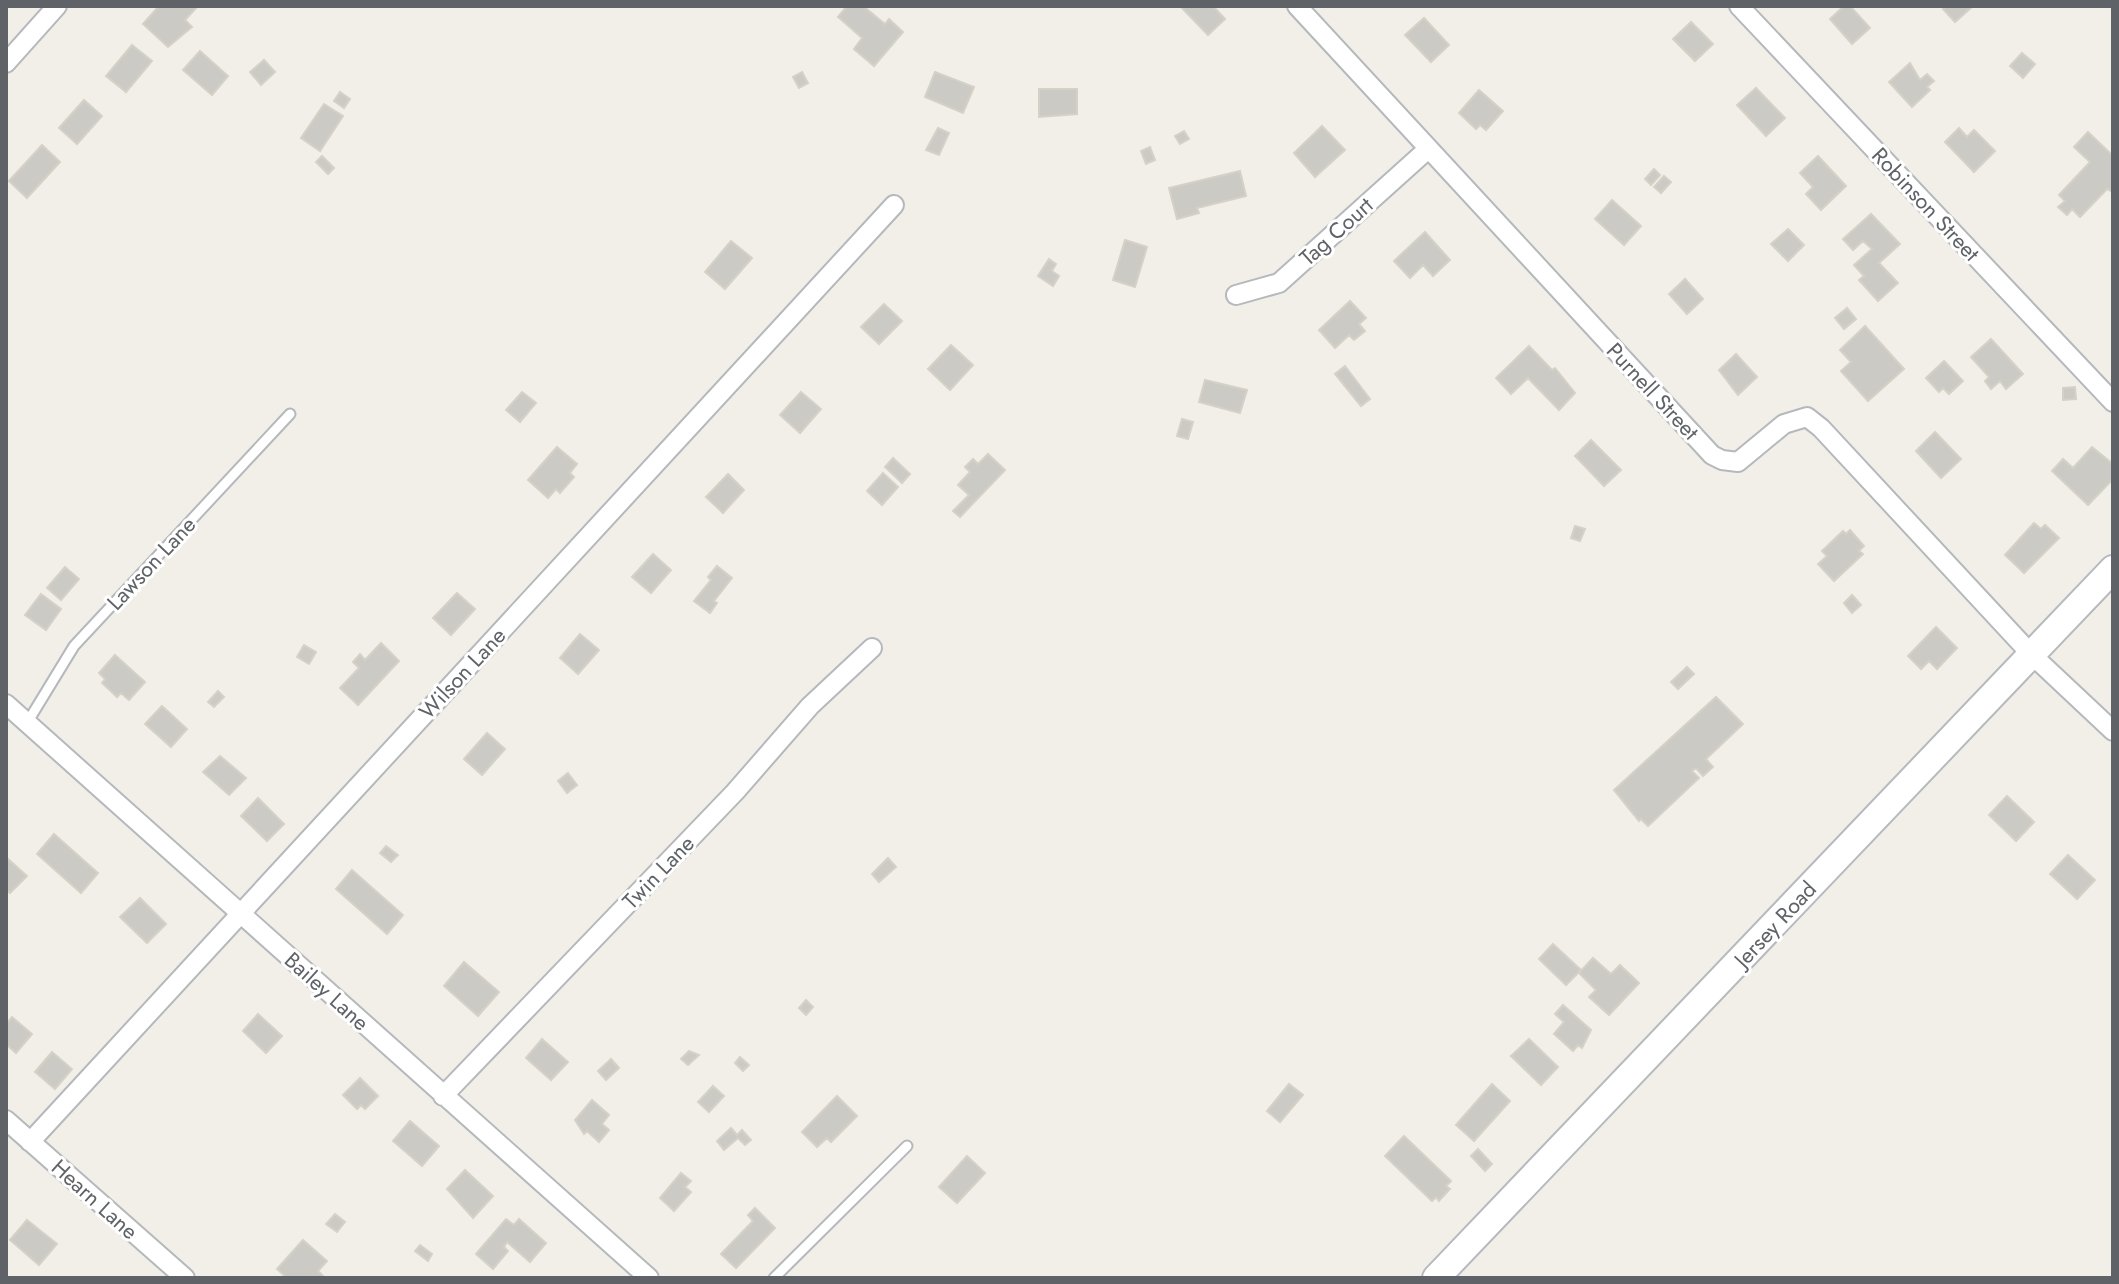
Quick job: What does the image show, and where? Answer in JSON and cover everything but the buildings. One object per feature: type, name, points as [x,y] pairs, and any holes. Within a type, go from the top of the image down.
[{"type":"street","points":[[6,63],[57,6]]},
{"type":"street","name":"Purnell Street","points":[[1297,6],[1712,455],[1738,462],[1784,424],[1807,417],[1821,428],[2031,654]]},
{"type":"street","name":"Robinson Street","points":[[1739,6],[2113,402]]},
{"type":"street","name":"Tag Court","points":[[1236,295],[1279,283],[1428,149]]},
{"type":"street","name":"Wilson Lane","points":[[30,1142],[894,205]]},
{"type":"street","name":"Jersey Road","points":[[1436,1278],[2113,569]]},
{"type":"street","name":"Twin Lane","points":[[443,1096],[735,792],[810,706],[872,648]]},
{"type":"street","points":[[2031,654],[2113,731]]},
{"type":"street","name":"Bailey Lane","points":[[6,704],[649,1278]]},
{"type":"street","name":"Hearn Lane","points":[[6,1120],[185,1278]]},
{"type":"lane","name":"Lawson Lane","points":[[27,723],[74,646],[290,414]]},
{"type":"lane","points":[[774,1278],[907,1146]]}]
